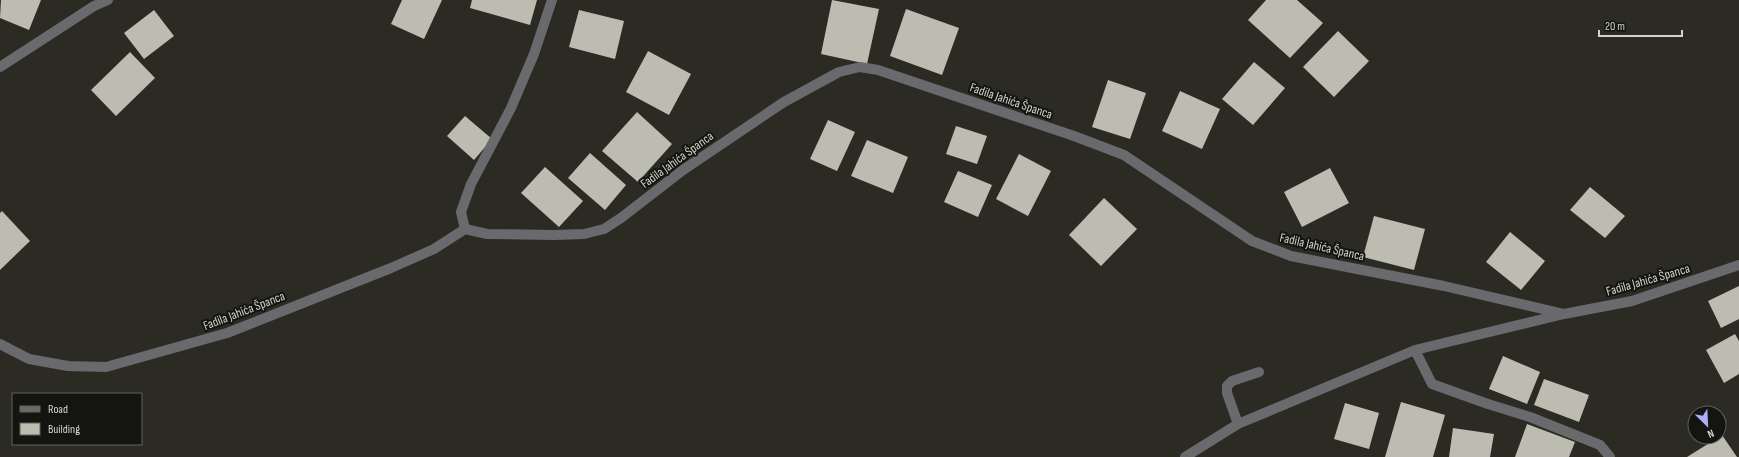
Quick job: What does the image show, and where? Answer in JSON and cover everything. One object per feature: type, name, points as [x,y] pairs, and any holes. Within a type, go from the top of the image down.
[{"type":"street","points":[[0,67],[94,6],[108,0]]},
{"type":"street","points":[[465,229],[461,212],[471,184],[511,108],[534,54],[552,0]]},
{"type":"street","name":"Fadila Jahića Španca","points":[[0,344],[29,359],[68,366],[106,367],[227,334],[391,268],[434,249],[465,229],[487,234],[554,235],[584,234],[604,229],[621,218],[683,170],[784,102],[839,72],[860,68],[878,70],[1074,136],[1124,155],[1252,241],[1290,256],[1444,286],[1564,314]]},
{"type":"street","name":"Fadila Jahića Španca","points":[[1184,457],[1238,424],[1415,350],[1564,314],[1632,301],[1739,265]]},
{"type":"street","points":[[1415,350],[1432,384],[1530,417],[1600,444],[1610,457]]},
{"type":"street","points":[[1238,424],[1227,393],[1228,386],[1232,382],[1259,372]]},
{"type":"building","points":[[1,0],[41,0],[29,30],[0,18]]},
{"type":"building","points":[[402,0],[442,0],[424,39],[391,24]]},
{"type":"building","points":[[472,0],[537,0],[530,25],[470,8]]},
{"type":"building","points":[[832,0],[879,9],[867,64],[821,54]]},
{"type":"building","points":[[1266,0],[1297,0],[1323,23],[1290,58],[1248,20]]},
{"type":"building","points":[[906,9],[959,28],[942,75],[890,56]]},
{"type":"building","points":[[154,10],[174,36],[144,59],[124,33]]},
{"type":"building","points":[[579,10],[624,21],[615,59],[569,47]]},
{"type":"building","points":[[1338,31],[1369,61],[1334,97],[1303,67]]},
{"type":"building","points":[[648,51],[691,74],[669,115],[626,92]]},
{"type":"building","points":[[130,52],[155,78],[116,116],[91,90]]},
{"type":"building","points":[[1254,62],[1285,88],[1253,125],[1222,99]]},
{"type":"building","points":[[1108,80],[1146,93],[1130,139],[1092,127]]},
{"type":"building","points":[[1180,91],[1220,109],[1202,149],[1162,131]]},
{"type":"building","points":[[637,112],[672,144],[638,182],[602,151]]},
{"type":"building","points":[[465,116],[492,139],[474,160],[447,136]]},
{"type":"building","points":[[828,120],[855,132],[837,171],[810,159]]},
{"type":"building","points":[[956,126],[987,136],[977,164],[946,154]]},
{"type":"building","points":[[867,140],[908,157],[893,193],[851,176]]},
{"type":"building","points":[[590,153],[626,185],[605,210],[568,178]]},
{"type":"building","points":[[1019,154],[1051,171],[1028,216],[996,199]]},
{"type":"building","points":[[545,167],[583,201],[559,227],[521,193]]},
{"type":"building","points":[[1330,168],[1349,203],[1302,227],[1284,192]]},
{"type":"building","points":[[958,171],[992,185],[978,217],[944,202]]},
{"type":"building","points":[[1590,187],[1625,216],[1605,238],[1570,210]]},
{"type":"building","points":[[1104,198],[1137,229],[1101,266],[1069,235]]},
{"type":"building","points":[[2,211],[30,241],[0,270],[0,213]]},
{"type":"building","points":[[1374,216],[1425,229],[1414,270],[1363,257]]},
{"type":"building","points":[[1510,232],[1545,261],[1521,290],[1486,262]]},
{"type":"building","points":[[1739,286],[1739,319],[1721,328],[1708,301]]},
{"type":"building","points":[[1735,334],[1739,341],[1739,374],[1724,383],[1706,350]]},
{"type":"building","points":[[1503,356],[1540,372],[1527,404],[1489,389]]},
{"type":"building","points":[[1544,379],[1589,395],[1579,422],[1534,405]]},
{"type":"building","points":[[1401,402],[1445,415],[1433,457],[1385,457]]},
{"type":"building","points":[[1345,403],[1379,413],[1369,449],[1334,439]]},
{"type":"building","points":[[1527,424],[1575,442],[1569,457],[1515,457]]},
{"type":"building","points":[[1453,428],[1494,434],[1490,457],[1449,457]]},
{"type":"building","points":[[1727,442],[1737,457],[1687,457],[1706,445],[1727,445]]}]
